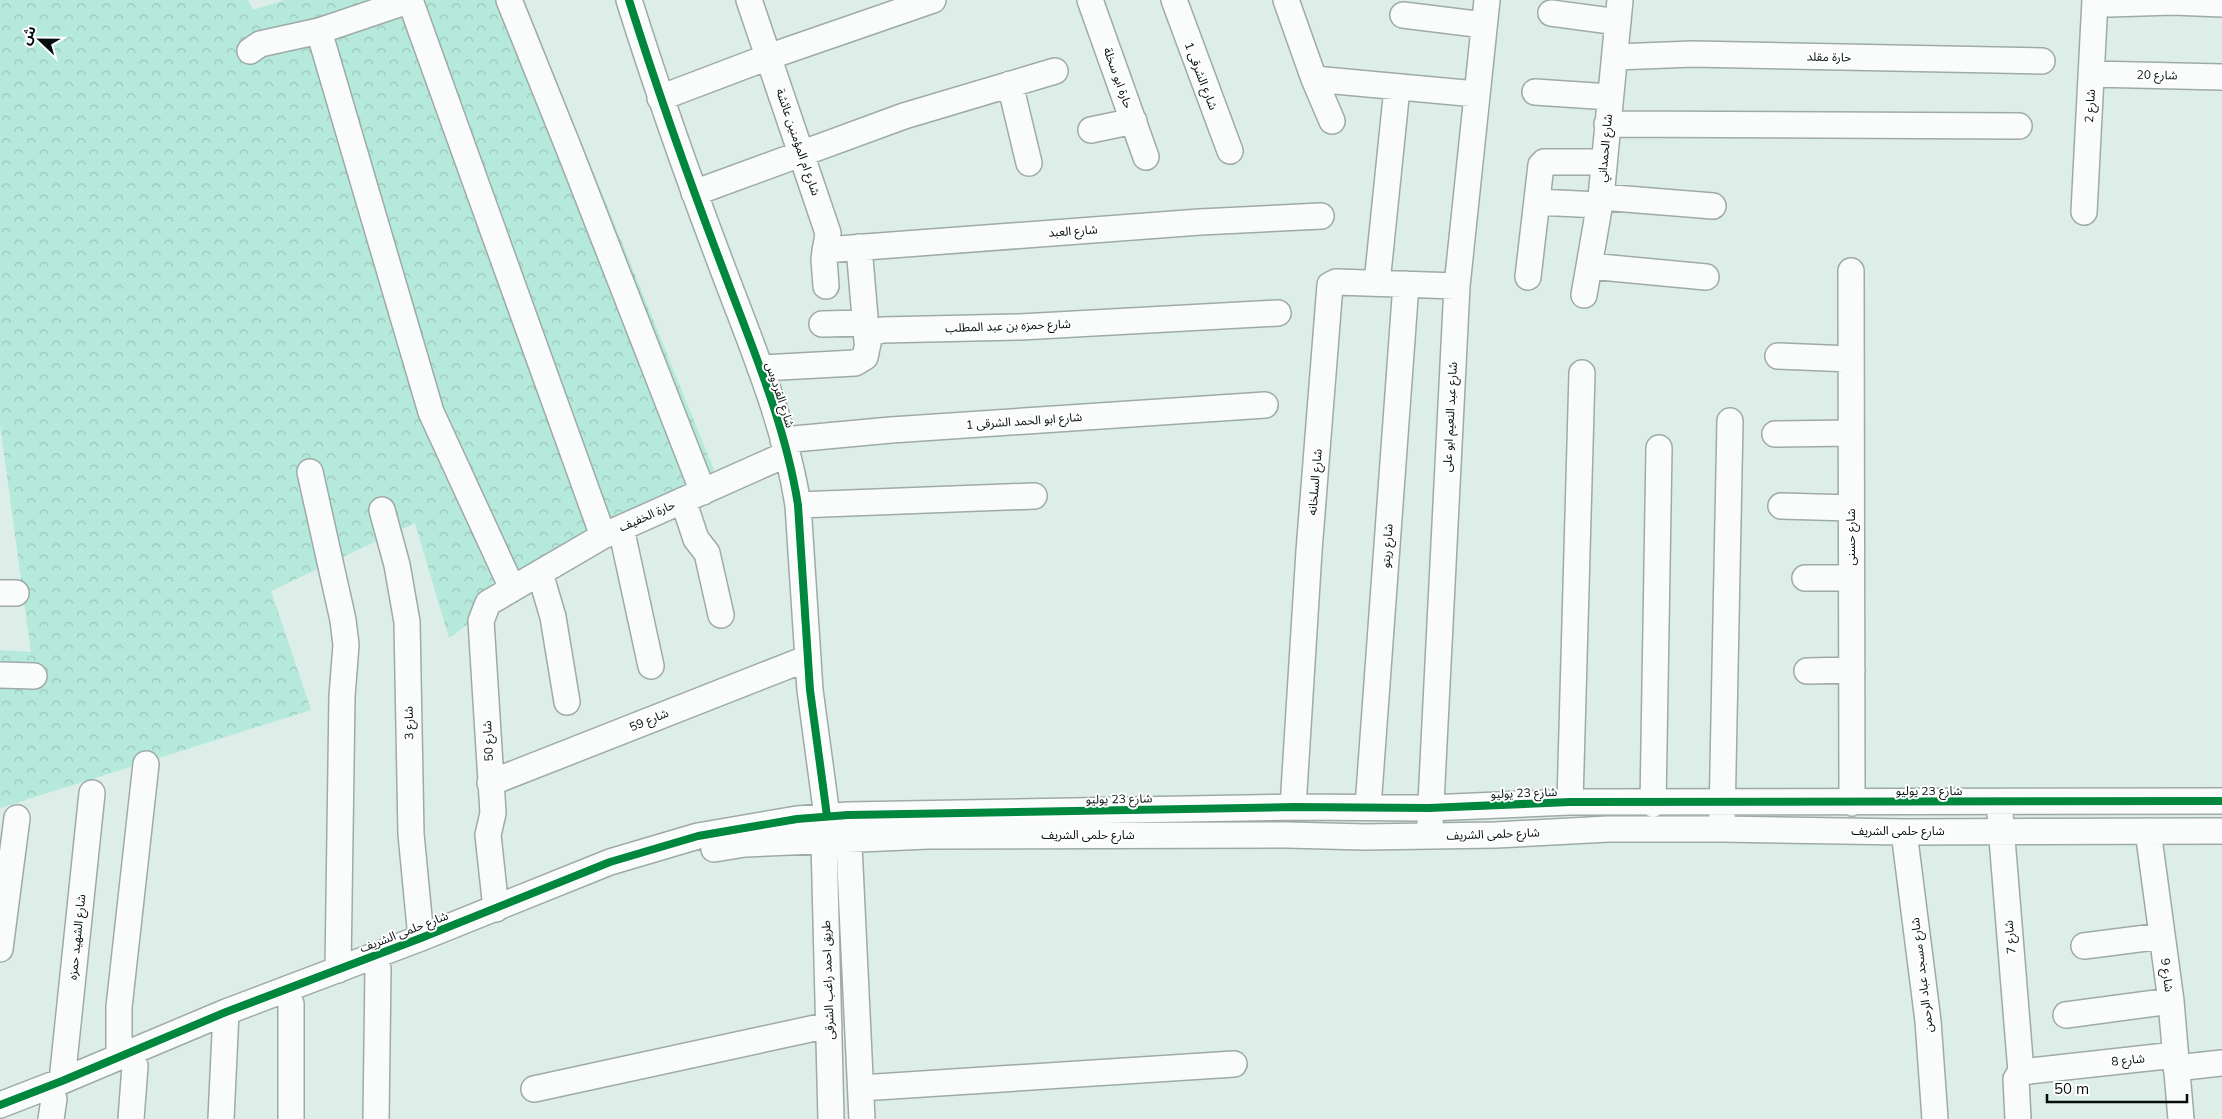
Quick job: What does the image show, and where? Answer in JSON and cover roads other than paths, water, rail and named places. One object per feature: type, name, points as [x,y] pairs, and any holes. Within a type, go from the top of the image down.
[{"type":"street","points":[[250,51],[260,44],[319,31],[411,0],[612,532],[651,666]]},
{"type":"street","points":[[509,0],[573,158],[693,496],[696,539],[707,553],[721,615]]},
{"type":"street","name":"شارع الفردوس","points":[[629,0],[660,98],[760,368],[785,447],[798,505],[810,690],[838,815],[848,839],[862,1119]]},
{"type":"street","name":"شارع ام المؤمنين عائشة","points":[[749,0],[828,233],[825,250],[826,286]]},
{"type":"street","points":[[660,98],[768,57],[933,0]]},
{"type":"street","name":"حارة ابو سخلة","points":[[1090,0],[1146,157]]},
{"type":"street","name":"شارع الشرقى 1","points":[[1174,0],[1230,151]]},
{"type":"street","points":[[1286,0],[1314,80],[1332,122]]},
{"type":"street","name":"شارع عبد النعيم ابو على","points":[[1430,836],[1429,808],[1458,286],[1487,0]]},
{"type":"street","points":[[2099,1],[2173,1],[2222,4]]},
{"type":"street","name":"شارع 2","points":[[2084,212],[2092,74],[2099,1]]},
{"type":"street","points":[[1551,14],[1619,11]]},
{"type":"street","name":"شارع الحمداني","points":[[1584,295],[1600,201],[1619,11]]},
{"type":"street","points":[[1403,15],[1484,25]]},
{"type":"street","points":[[319,31],[431,412],[512,588]]},
{"type":"street","name":"حارة مقلد","points":[[1615,57],[1693,54],[2042,61]]},
{"type":"street","points":[[694,193],[904,116],[1055,71]]},
{"type":"street","name":"شارع 20","points":[[2092,74],[2222,77]]},
{"type":"street","points":[[1314,80],[1476,94]]},
{"type":"street","points":[[1010,84],[1029,163]]},
{"type":"street","points":[[1377,284],[1397,88]]},
{"type":"street","points":[[1534,92],[1610,98]]},
{"type":"street","points":[[1091,130],[1134,121]]},
{"type":"street","points":[[1607,124],[2019,126]]},
{"type":"street","points":[[1528,278],[1541,165],[1544,162],[1604,162]]},
{"type":"street","points":[[1537,202],[1600,201],[1713,206]]},
{"type":"street","name":"شارع العبد","points":[[825,250],[1200,222],[1321,216]]},
{"type":"street","points":[[760,368],[855,363],[865,357],[866,332],[859,248]]},
{"type":"street","points":[[1590,266],[1706,277]]},
{"type":"street","name":"شارع حسنى","points":[[1851,270],[1852,803]]},
{"type":"street","name":"شارع السلخانه","points":[[1293,807],[1309,551],[1330,285],[1336,282],[1458,286]]},
{"type":"street","name":"شارع ريتو","points":[[1368,807],[1406,284]]},
{"type":"street","name":"شارع حمزه بن عبد المطلب","points":[[866,332],[870,334],[882,330],[1020,327],[1278,313]]},
{"type":"street","points":[[822,324],[866,332]]},
{"type":"street","points":[[1778,356],[1851,359]]},
{"type":"street","points":[[1570,802],[1582,373]]},
{"type":"street","name":"شارع ابو الحمد الشرقى 1","points":[[785,447],[892,430],[1265,405]]},
{"type":"street","points":[[1722,829],[1730,421]]},
{"type":"street","points":[[1775,434],[1851,433]]},
{"type":"street","name":"حارة الخفيف","points":[[512,588],[612,532],[693,496],[785,447]]},
{"type":"street","points":[[1652,804],[1659,448]]},
{"type":"street","points":[[310,472],[343,620],[346,645],[342,696],[338,970]]},
{"type":"street","points":[[798,505],[1034,496]]},
{"type":"street","points":[[1781,506],[1851,508]]},
{"type":"street","name":"شارع 3","points":[[382,510],[397,565],[407,622],[411,834],[421,938]]},
{"type":"street","points":[[540,572],[553,617],[567,702]]},
{"type":"street","points":[[1805,578],[1851,578]]},
{"type":"street","name":"شارع 50","points":[[496,908],[488,835],[493,813],[482,621],[488,603],[512,588]]},
{"type":"street","name":"شارع 59","points":[[490,783],[808,658]]},
{"type":"street","points":[[1807,670],[1852,670]]},
{"type":"street","points":[[0,675],[34,676]]},
{"type":"street","points":[[130,1119],[127,1061],[119,1007],[146,764]]},
{"type":"street","name":"شارع الشهيد حمزه","points":[[56,1100],[92,793]]},
{"type":"street","name":"شارع 23 يوليو","points":[[838,815],[1293,807],[1429,808],[1570,802],[1722,804],[2222,801]]},
{"type":"street","name":"شارع 7","points":[[1999,802],[2021,1072],[2016,1079],[2018,1119]]},
{"type":"street","name":"شارع حلمى الشريف","points":[[226,1021],[291,1004],[612,875],[656,861],[709,849],[807,834],[838,815]]},
{"type":"street","points":[[0,949],[17,818]]},
{"type":"street","name":"شارع حلمى الشريف","points":[[5,1119],[56,1100],[127,1061],[226,1021],[338,970],[610,862],[698,836],[807,834],[848,839],[948,836],[1430,836],[1496,835],[1608,829],[1904,832],[2222,831]]},
{"type":"street","name":"شارع 9","points":[[2148,831],[2170,1001],[2181,1119]]},
{"type":"street","name":"شارع مسجد عباد الرحمن","points":[[1904,832],[1928,1020],[1936,1119]]},
{"type":"street","name":"طريق احمد راغب الشرقى","points":[[807,834],[829,1025],[831,1119]]},
{"type":"street","points":[[2084,946],[2162,936]]},
{"type":"street","points":[[376,1119],[378,969]]},
{"type":"street","points":[[2066,1015],[2170,1001]]},
{"type":"street","points":[[291,1004],[291,1119]]},
{"type":"street","points":[[221,1119],[226,1021]]},
{"type":"street","points":[[534,1089],[829,1025]]},
{"type":"street","name":"شارع 8","points":[[2021,1072],[2176,1061],[2222,1063]]},
{"type":"street","points":[[861,1088],[1234,1064]]},
{"type":"street","name":"شارع حلمى الشريف","points":[[0,1105],[56,1100]]}]
